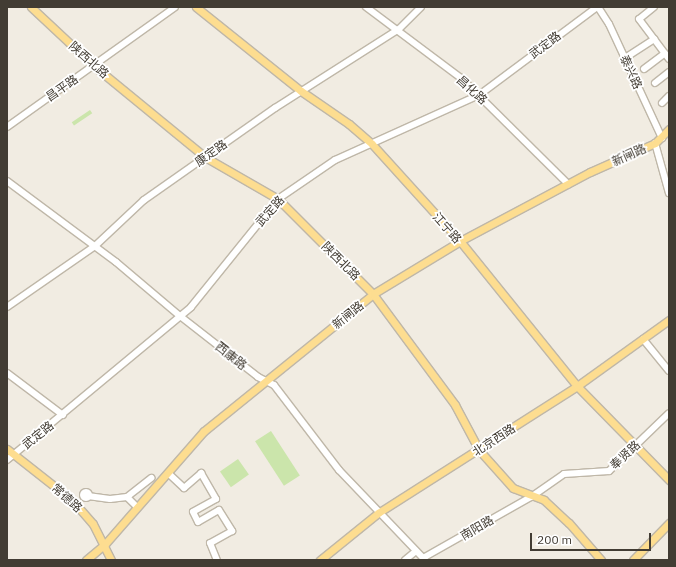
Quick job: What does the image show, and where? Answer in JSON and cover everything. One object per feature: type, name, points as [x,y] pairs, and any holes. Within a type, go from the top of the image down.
[{"type":"main road","name":"陕西北路","points":[[31,7],[94,66],[205,157],[278,199],[374,294],[455,405],[479,450],[513,488],[531,497],[544,500],[559,514],[601,560]]},
{"type":"main road","name":"江宁路","points":[[196,7],[301,91],[349,124],[372,144],[460,241],[578,386],[669,480]]},
{"type":"main road","name":"新闸路","points":[[86,560],[105,544],[204,431],[374,294],[460,241],[568,184],[662,139],[669,129]]},
{"type":"main road","name":"北京西路","points":[[320,560],[378,513],[578,386],[669,320]]},
{"type":"main road","name":"常德路","points":[[7,449],[73,501],[93,524],[105,544],[111,560]]},
{"type":"main road","points":[[633,560],[669,523]]},
{"type":"street","name":"昌平路","points":[[7,127],[175,7]]},
{"type":"street","name":"昌化路","points":[[366,7],[399,29],[479,95],[568,184]]},
{"type":"street","name":"康定路","points":[[7,307],[95,246],[144,200],[301,91],[399,29],[421,7]]},
{"type":"street","name":"泰兴路","points":[[598,7],[625,58],[662,139],[669,193]]},
{"type":"street","name":"武定路","points":[[7,460],[63,415],[191,307],[278,199],[331,162],[479,95],[598,7]]},
{"type":"street","points":[[653,7],[639,19],[669,59]]},
{"type":"street","points":[[625,58],[654,39]]},
{"type":"street","points":[[644,69],[665,53]]},
{"type":"street","points":[[655,83],[669,72]]},
{"type":"street","points":[[662,103],[669,96]]},
{"type":"street","name":"西康路","points":[[7,181],[95,246],[180,316],[266,382],[274,386],[326,454],[378,513],[424,559]]},
{"type":"street","points":[[643,339],[669,371]]},
{"type":"street","points":[[7,373],[63,415]]},
{"type":"street","name":"奉贤路","points":[[531,497],[564,474],[609,471],[669,413]]},
{"type":"street","points":[[168,473],[184,488],[201,473],[216,499],[193,512],[198,522],[220,510],[232,531],[210,543],[217,560]]},
{"type":"street","points":[[88,496],[110,499],[127,496],[151,478]]},
{"type":"street","points":[[127,496],[137,507]]},
{"type":"street","name":"南阳路","points":[[424,559],[531,497]]},
{"type":"street","points":[[405,560],[416,551]]},
{"type":"green space","points":[[90,110],[92,113],[74,126],[72,122]]},
{"type":"green space","points":[[271,431],[300,475],[284,486],[255,441]]},
{"type":"green space","points":[[238,459],[249,475],[231,487],[220,472]]}]
